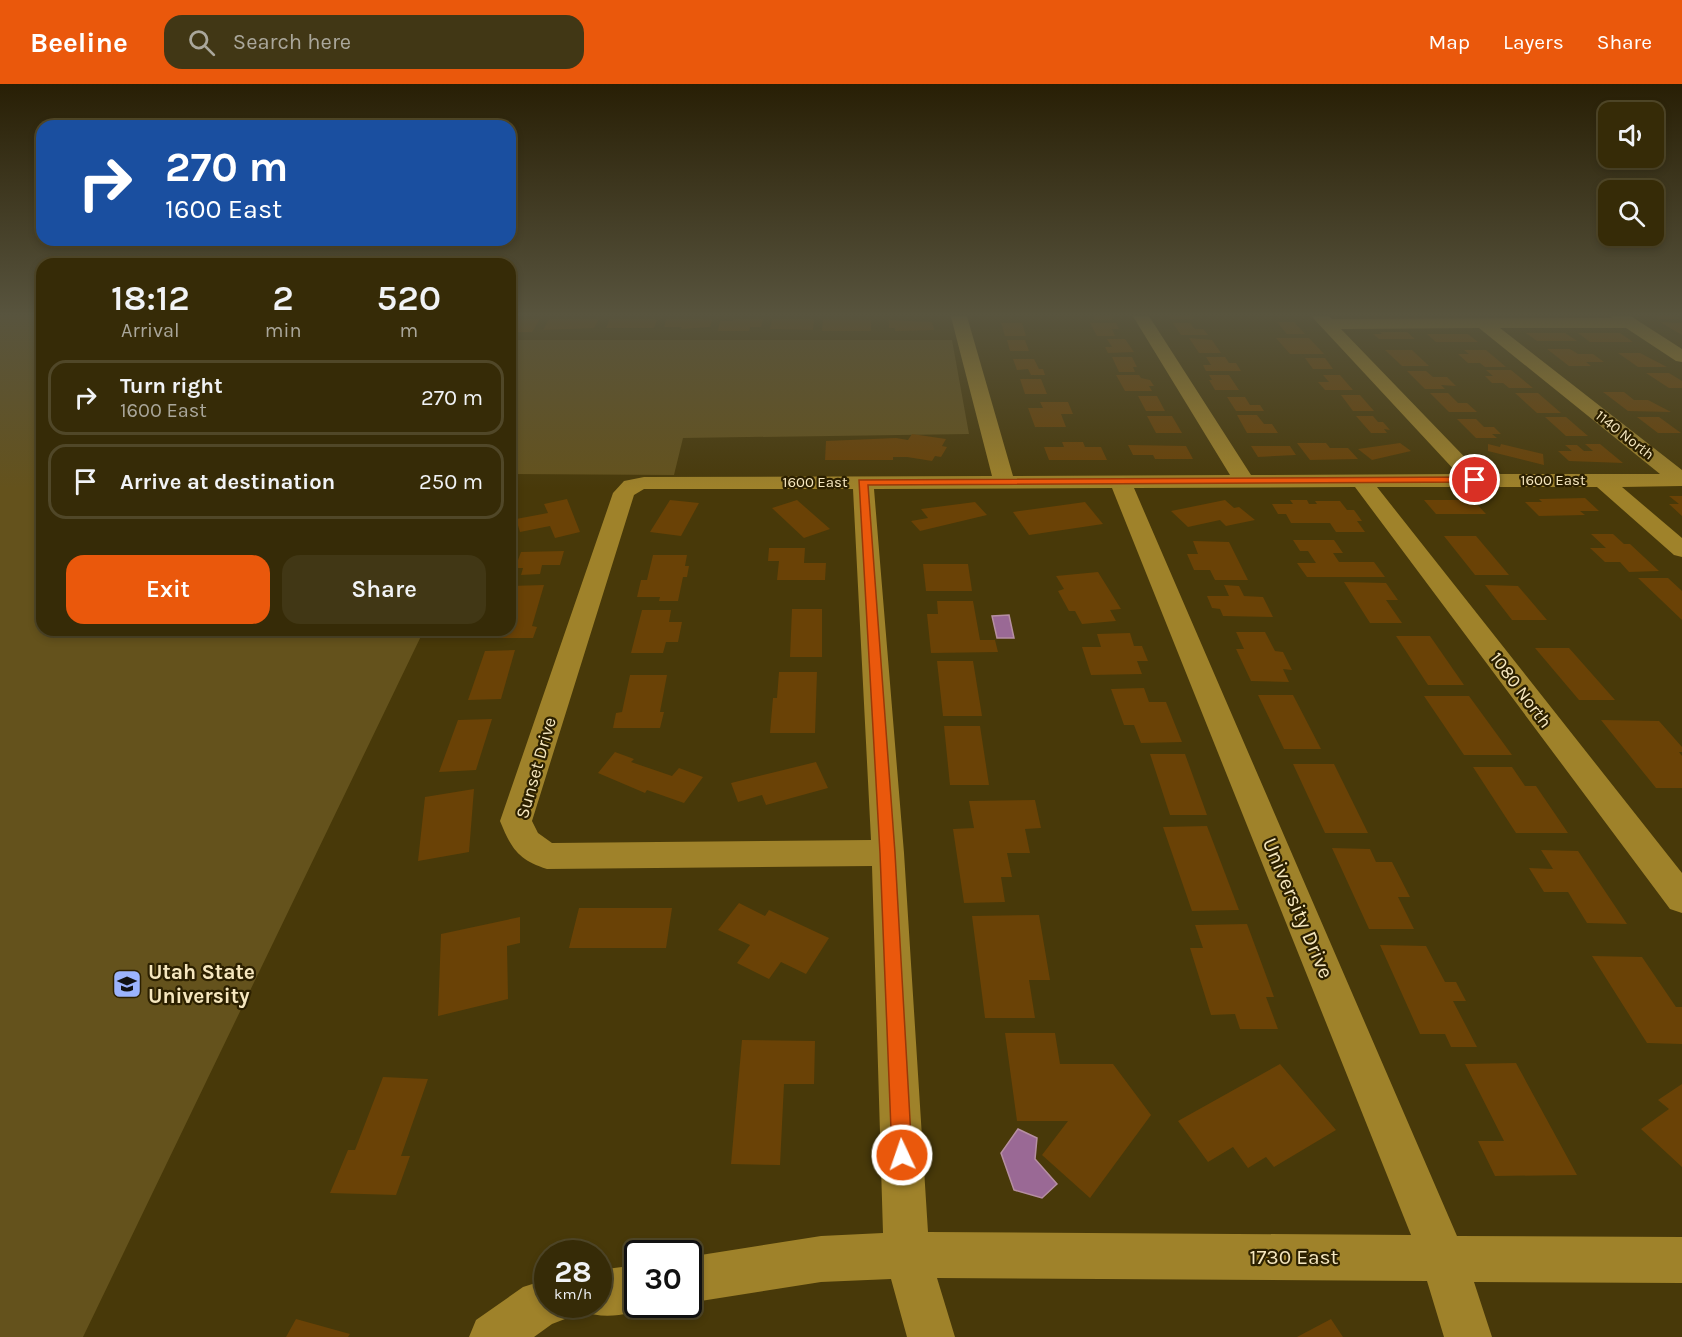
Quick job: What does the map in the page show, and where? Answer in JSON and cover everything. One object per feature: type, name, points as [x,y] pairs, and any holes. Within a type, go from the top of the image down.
[{"type":"street","points":[[974,371],[1004,482]]},
{"type":"street","points":[[1176,371],[1244,481]]},
{"type":"street","points":[[1373,371],[1475,480]]},
{"type":"street","name":"1140 North","points":[[1544,371],[1682,480]]},
{"type":"street","points":[[1602,480],[1682,550]]},
{"type":"street","name":"1600 East","points":[[632,486],[644,483],[1682,480]]},
{"type":"street","name":"1080 North","points":[[1361,481],[1682,899]]},
{"type":"street","points":[[863,482],[888,853],[907,1255],[931,1337]]},
{"type":"street","name":"University Drive","points":[[1120,482],[1443,1257],[1468,1337]]},
{"type":"street","name":"Sunset Drive","points":[[632,486],[624,493],[516,821],[525,842],[547,856],[888,853]]},
{"type":"street","name":"1730 East","points":[[702,1278],[821,1258],[907,1255],[1682,1260]]},
{"type":"street","points":[[493,1337],[534,1308]]},
{"type":"shaded area","name":"Utah State University","points":[[0,371],[36,371],[36,636],[421,636],[83,1337],[0,1337]]},
{"type":"shaded area","points":[[516,371],[958,371],[969,434],[683,438],[674,475],[516,474]]},
{"type":"shaded area","points":[[1009,615],[1014,638],[997,638],[992,616]]},
{"type":"shaded area","points":[[1018,1129],[1037,1138],[1035,1159],[1057,1184],[1042,1198],[1014,1190],[1001,1153]]},
{"type":"building","points":[[1029,371],[1044,371],[1045,375],[1031,375]]},
{"type":"building","points":[[1407,371],[1427,371],[1433,377],[1447,377],[1456,386],[1441,385],[1445,389],[1425,389]]},
{"type":"building","points":[[1488,371],[1513,371],[1533,388],[1509,388],[1503,383],[1492,383],[1485,376],[1493,376]]},
{"type":"building","points":[[1646,373],[1669,373],[1682,381],[1682,388],[1669,388]]},
{"type":"building","points":[[1116,375],[1139,375],[1141,378],[1150,380],[1154,386],[1149,386],[1152,391],[1125,391]]},
{"type":"building","points":[[1209,375],[1229,375],[1239,390],[1215,390],[1209,380],[1212,380]]},
{"type":"building","points":[[1323,375],[1340,375],[1353,390],[1325,390],[1318,382],[1329,382]]},
{"type":"building","points":[[1020,379],[1041,379],[1047,394],[1025,394]]},
{"type":"building","points":[[1603,392],[1624,392],[1634,400],[1648,400],[1671,412],[1628,411]]},
{"type":"building","points":[[1430,393],[1448,393],[1458,403],[1467,403],[1477,412],[1449,412]]},
{"type":"building","points":[[1515,393],[1538,393],[1561,413],[1537,413]]},
{"type":"building","points":[[1341,395],[1360,395],[1374,411],[1353,411]]},
{"type":"building","points":[[1138,396],[1157,396],[1165,411],[1146,411]]},
{"type":"building","points":[[1227,397],[1245,397],[1250,405],[1260,405],[1264,411],[1236,411]]},
{"type":"building","points":[[1040,402],[1068,402],[1073,414],[1061,414],[1066,427],[1035,427],[1028,408],[1043,408]]},
{"type":"building","points":[[1237,415],[1257,415],[1264,424],[1272,424],[1278,433],[1247,433]]},
{"type":"building","points":[[1147,416],[1172,416],[1182,433],[1156,433]]},
{"type":"building","points":[[1356,416],[1373,416],[1390,430],[1384,429],[1387,433],[1371,433]]},
{"type":"building","points":[[1545,417],[1566,417],[1588,436],[1566,436]]},
{"type":"building","points":[[1637,417],[1659,417],[1681,433],[1658,433]]},
{"type":"building","points":[[1457,419],[1476,419],[1484,427],[1494,427],[1501,434],[1492,434],[1497,438],[1476,438]]},
{"type":"building","points":[[912,434],[946,439],[942,446],[947,447],[941,457],[935,456],[932,461],[907,457],[893,457],[893,460],[825,460],[826,441],[896,438],[908,440]]},
{"type":"building","points":[[1062,442],[1083,442],[1085,447],[1101,447],[1107,460],[1049,460],[1044,447],[1064,447]]},
{"type":"building","points":[[1297,443],[1326,443],[1330,448],[1348,448],[1358,459],[1310,460]]},
{"type":"building","points":[[1400,443],[1411,451],[1372,460],[1358,449]]},
{"type":"building","points":[[1488,444],[1500,447],[1501,444],[1543,454],[1544,465],[1488,451]]},
{"type":"building","points":[[1585,444],[1600,444],[1623,463],[1569,461],[1558,451],[1572,451],[1565,445],[1577,445],[1584,451],[1593,451]]},
{"type":"building","points":[[1128,445],[1186,446],[1193,459],[1155,459],[1153,455],[1133,455]]},
{"type":"building","points":[[1251,446],[1290,446],[1296,455],[1258,457]]},
{"type":"building","points":[[1669,496],[1682,496],[1682,516],[1669,504],[1679,504]]},
{"type":"building","points":[[1585,498],[1599,511],[1580,511],[1585,515],[1539,516],[1525,502],[1542,502],[1539,499]]},
{"type":"building","points":[[567,499],[580,532],[555,538],[550,526],[520,532],[516,519],[548,513],[544,504]]},
{"type":"building","points":[[670,500],[699,503],[681,536],[650,532]]},
{"type":"building","points":[[797,500],[830,529],[804,538],[772,508]]},
{"type":"building","points":[[1225,500],[1234,508],[1239,507],[1255,520],[1226,526],[1220,520],[1188,527],[1171,511]]},
{"type":"building","points":[[1290,500],[1307,500],[1309,504],[1317,504],[1315,501],[1340,501],[1347,510],[1354,510],[1362,521],[1357,521],[1365,532],[1336,532],[1330,523],[1291,523],[1286,514],[1278,514],[1272,504],[1293,504]]},
{"type":"building","points":[[1424,500],[1473,500],[1486,514],[1436,514]]},
{"type":"building","points":[[975,502],[987,515],[920,531],[911,521],[928,518],[921,509]]},
{"type":"building","points":[[1085,502],[1103,524],[1029,535],[1013,512]]},
{"type":"building","points":[[1591,534],[1613,534],[1624,544],[1630,544],[1659,571],[1629,572],[1620,562],[1605,562],[1590,548],[1606,548]]},
{"type":"building","points":[[1444,536],[1476,536],[1509,575],[1475,575]]},
{"type":"building","points":[[1293,540],[1334,540],[1343,553],[1333,553],[1339,562],[1374,562],[1385,577],[1307,577],[1297,563],[1316,563],[1308,551],[1300,551]]},
{"type":"building","points":[[1193,541],[1229,542],[1248,580],[1215,580],[1210,570],[1194,570],[1187,554],[1198,554]]},
{"type":"building","points":[[769,548],[805,548],[804,563],[826,563],[825,580],[777,580],[779,561],[768,561]]},
{"type":"building","points":[[564,551],[560,565],[542,565],[540,574],[521,575],[523,568],[516,568],[516,565],[521,552]]},
{"type":"building","points":[[653,555],[687,555],[685,566],[689,566],[687,577],[683,577],[678,601],[659,601],[660,597],[637,597],[641,580],[647,580]]},
{"type":"building","points":[[923,564],[968,564],[972,591],[926,591]]},
{"type":"building","points":[[1098,572],[1121,609],[1110,610],[1116,621],[1082,624],[1075,611],[1069,611],[1058,591],[1064,589],[1056,576]]},
{"type":"building","points":[[1638,578],[1668,578],[1682,591],[1682,620]]},
{"type":"building","points":[[1344,582],[1386,583],[1398,600],[1386,600],[1402,623],[1370,623]]},
{"type":"building","points":[[544,585],[532,626],[537,627],[533,638],[498,638],[499,636],[516,636],[516,586]]},
{"type":"building","points":[[1224,585],[1239,586],[1244,596],[1263,597],[1273,617],[1223,616],[1220,609],[1212,608],[1207,596],[1229,596]]},
{"type":"building","points":[[1485,585],[1518,586],[1547,620],[1512,620]]},
{"type":"building","points":[[937,601],[973,601],[980,640],[995,640],[998,652],[931,653],[927,614],[938,614]]},
{"type":"building","points":[[792,609],[822,609],[822,657],[790,657]]},
{"type":"building","points":[[642,610],[671,610],[669,622],[682,622],[678,642],[666,642],[663,653],[631,653]]},
{"type":"building","points":[[1236,632],[1265,632],[1275,651],[1283,652],[1292,670],[1283,669],[1289,682],[1251,681],[1236,649],[1244,649]]},
{"type":"building","points":[[1130,633],[1134,646],[1142,646],[1148,661],[1137,661],[1142,674],[1091,675],[1082,647],[1101,647],[1097,634]]},
{"type":"building","points":[[1396,636],[1430,636],[1464,685],[1428,685]]},
{"type":"building","points":[[1535,648],[1569,648],[1615,700],[1579,700]]},
{"type":"building","points":[[515,650],[501,699],[468,700],[485,651]]},
{"type":"building","points":[[937,661],[973,661],[982,716],[943,716]]},
{"type":"building","points":[[779,672],[817,672],[815,733],[770,733],[773,698],[777,698]]},
{"type":"building","points":[[630,675],[667,675],[660,712],[664,712],[660,728],[613,728],[616,713],[622,712]]},
{"type":"building","points":[[1144,688],[1149,702],[1166,702],[1182,742],[1141,743],[1134,725],[1124,725],[1111,689]]},
{"type":"building","points":[[1258,695],[1293,695],[1321,749],[1284,749]]},
{"type":"building","points":[[1424,696],[1469,696],[1512,755],[1464,755]]},
{"type":"building","points":[[492,719],[476,770],[439,772],[458,720]]},
{"type":"building","points":[[1601,720],[1659,721],[1682,747],[1682,752],[1679,752],[1682,756],[1682,788],[1656,788]]},
{"type":"building","points":[[944,726],[980,726],[989,785],[950,785]]},
{"type":"building","points":[[615,752],[634,759],[631,762],[672,776],[679,768],[703,777],[684,803],[647,790],[645,793],[598,773]]},
{"type":"building","points":[[1150,754],[1185,754],[1207,815],[1170,815]]},
{"type":"building","points":[[816,762],[828,788],[766,805],[762,795],[738,802],[731,783]]},
{"type":"building","points":[[1293,764],[1334,764],[1368,833],[1325,833]]},
{"type":"building","points":[[1473,767],[1512,767],[1525,786],[1536,786],[1568,833],[1516,833]]},
{"type":"building","points":[[474,789],[469,852],[418,861],[425,797]]},
{"type":"building","points":[[1035,800],[1041,828],[1025,829],[1030,853],[1007,853],[1012,877],[1001,877],[1005,902],[964,903],[953,829],[974,828],[969,801]]},
{"type":"building","points":[[1207,826],[1239,910],[1192,911],[1163,827]]},
{"type":"building","points":[[1332,848],[1370,849],[1376,862],[1392,862],[1410,897],[1398,897],[1414,929],[1369,929]]},
{"type":"building","points":[[1541,850],[1578,851],[1627,924],[1587,923],[1568,892],[1544,892],[1529,868],[1553,869]]},
{"type":"building","points":[[739,903],[765,916],[769,910],[829,938],[806,974],[781,962],[769,979],[737,963],[750,945],[718,930]]},
{"type":"building","points":[[579,908],[672,908],[666,948],[569,948]]},
{"type":"building","points":[[1039,915],[1050,980],[1029,980],[1035,1018],[985,1018],[972,916]]},
{"type":"building","points":[[520,917],[520,943],[507,946],[508,999],[438,1016],[441,934]]},
{"type":"building","points":[[1247,924],[1274,997],[1266,997],[1278,1029],[1240,1029],[1235,1014],[1211,1015],[1190,948],[1203,948],[1195,925]]},
{"type":"building","points":[[1380,945],[1426,946],[1445,982],[1456,982],[1466,1001],[1453,1001],[1477,1047],[1451,1047],[1445,1034],[1420,1034]]},
{"type":"building","points":[[1592,956],[1642,957],[1676,1007],[1682,1007],[1682,1044],[1647,1043]]},
{"type":"building","points":[[1005,1033],[1055,1033],[1060,1064],[1113,1064],[1151,1115],[1090,1198],[1042,1155],[1068,1121],[1017,1121]]},
{"type":"building","points":[[742,1040],[815,1041],[814,1084],[784,1084],[780,1165],[731,1164]]},
{"type":"building","points":[[1516,1063],[1577,1175],[1495,1176],[1478,1141],[1504,1141],[1465,1064]]},
{"type":"building","points":[[1280,1064],[1336,1130],[1274,1167],[1266,1157],[1248,1168],[1233,1147],[1208,1162],[1178,1121]]},
{"type":"building","points":[[383,1077],[428,1079],[401,1156],[410,1156],[396,1195],[330,1193],[348,1150],[355,1150]]},
{"type":"building","points":[[1682,1084],[1682,1167],[1641,1129],[1669,1109],[1658,1100]]},
{"type":"building","points":[[296,1319],[350,1334],[348,1337],[286,1337]]},
{"type":"building","points":[[1331,1319],[1343,1337],[1297,1337]]},
{"type":"place","name":"Utah State University","points":[[127,984]]},
{"type":"route","points":[[902,1155],[888,853],[863,482],[1475,480]]}]
